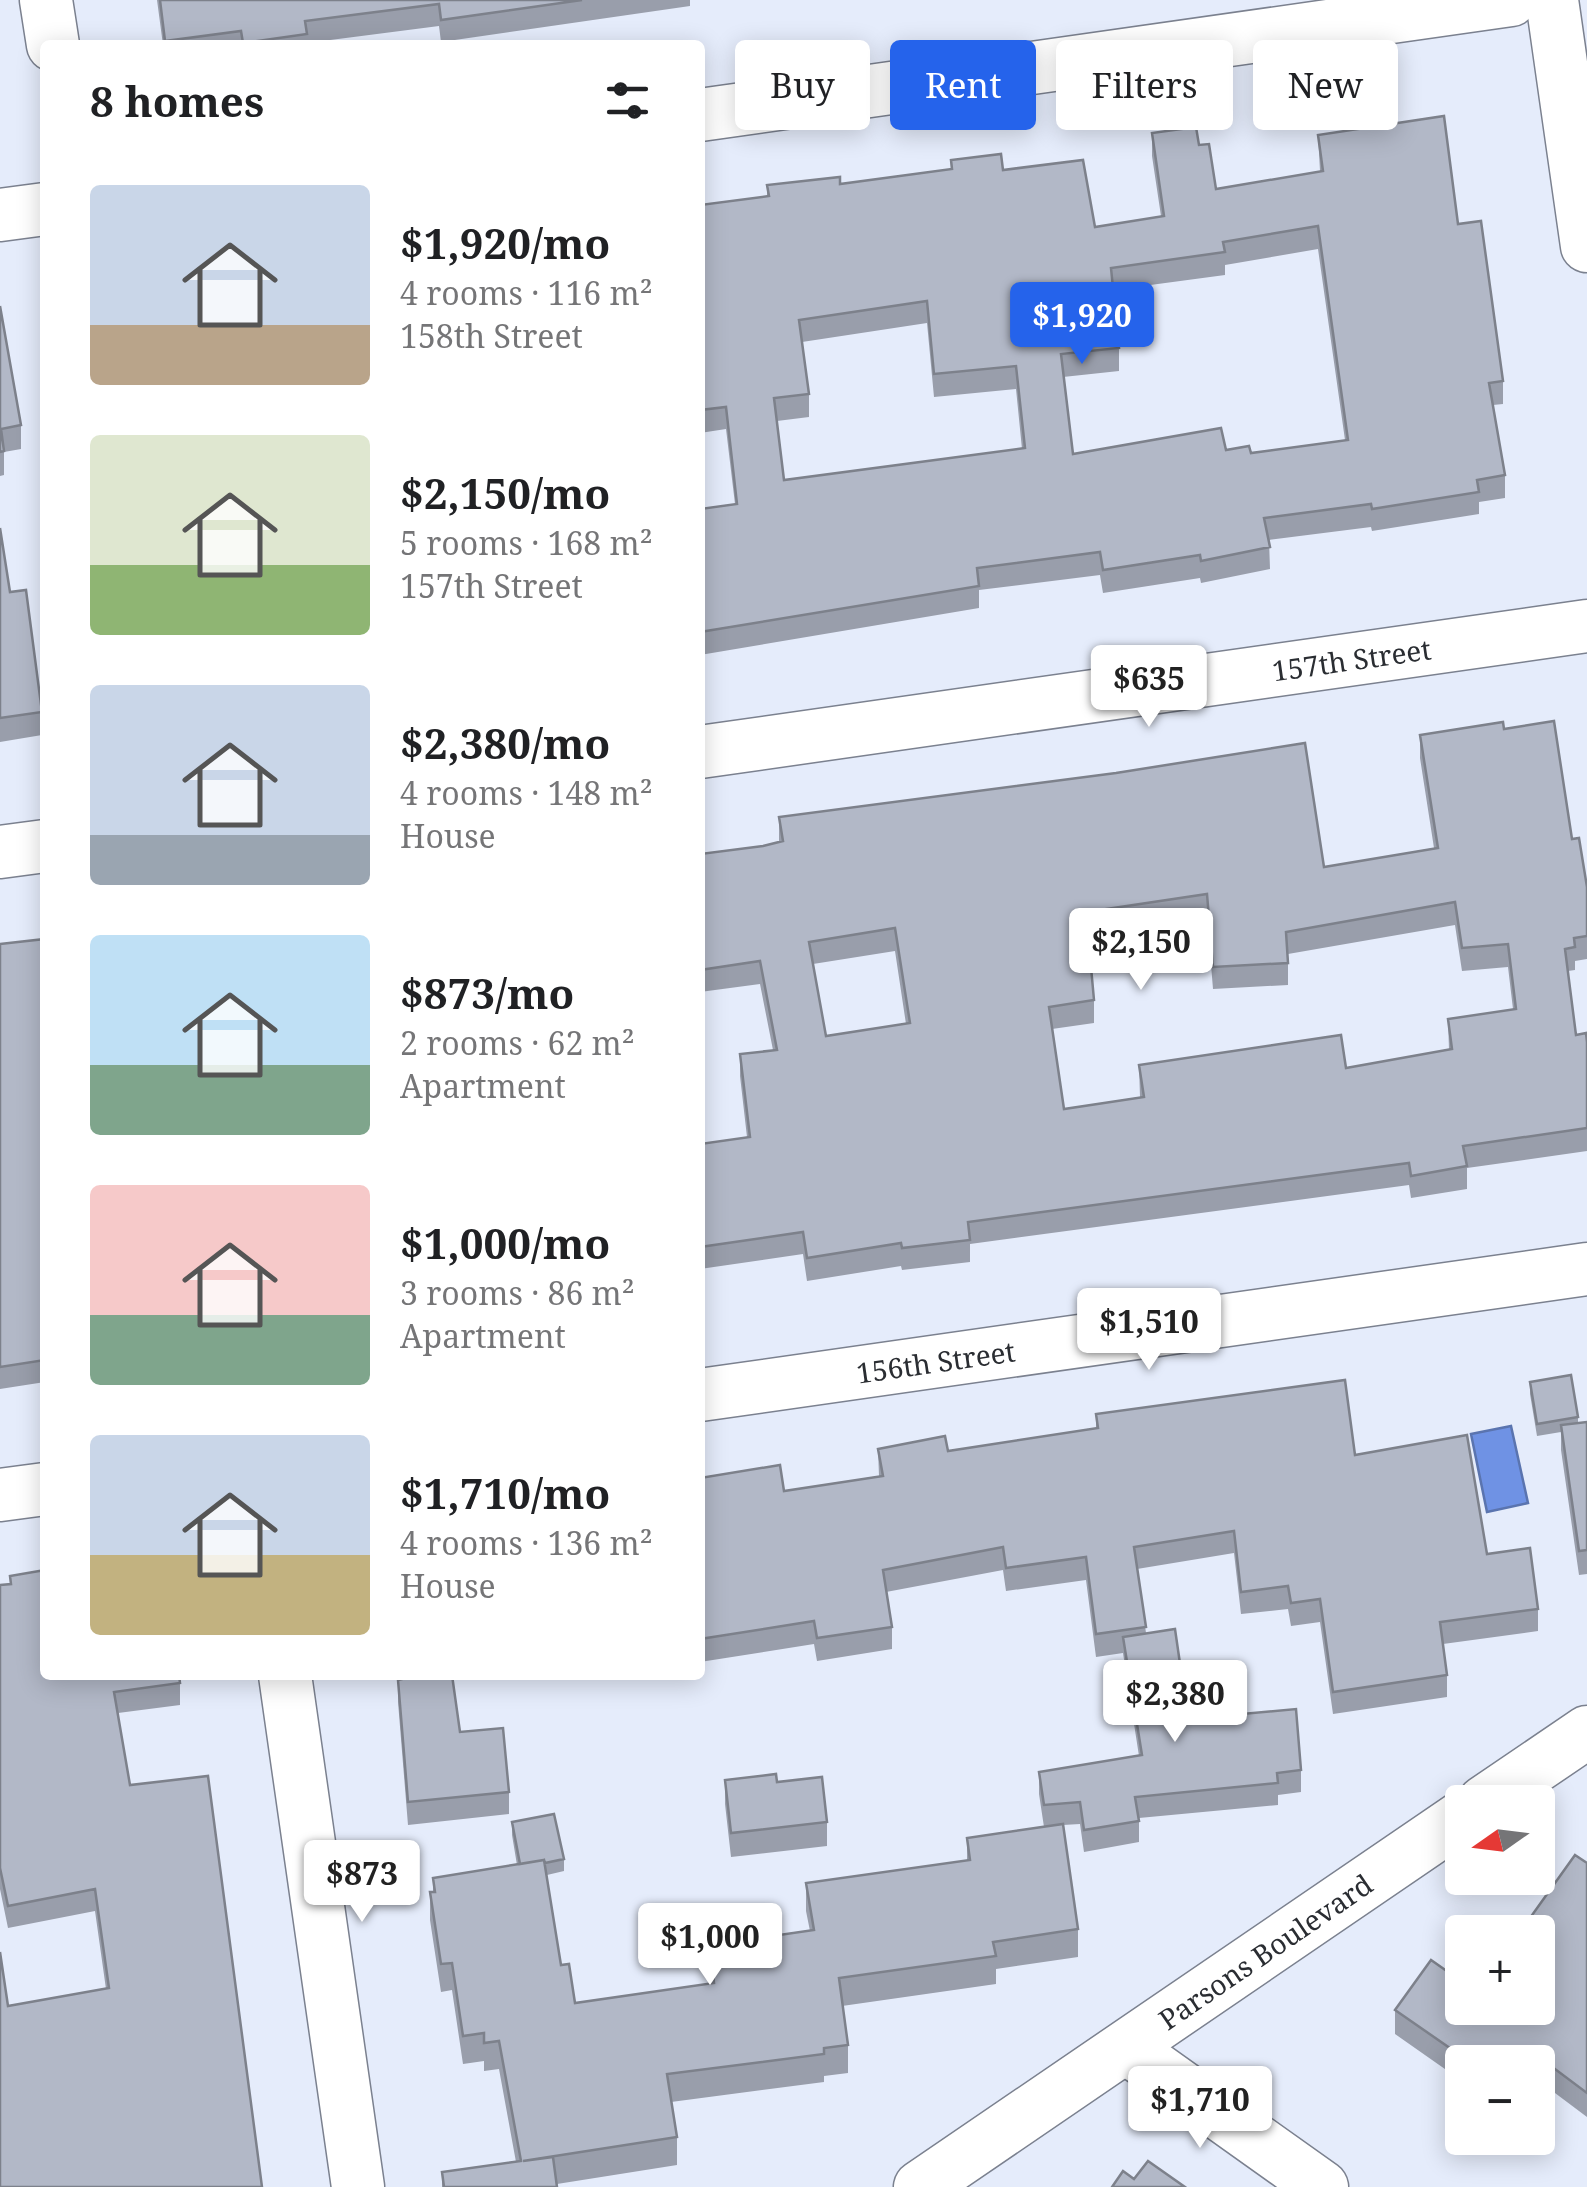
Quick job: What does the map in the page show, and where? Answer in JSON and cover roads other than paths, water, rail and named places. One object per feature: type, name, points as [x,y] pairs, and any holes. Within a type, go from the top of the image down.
[{"type":"street","points":[[46,0],[52,40]]},
{"type":"street","points":[[705,115],[1512,0]]},
{"type":"street","points":[[1552,0],[1587,246]]},
{"type":"street","points":[[0,216],[40,210]]},
{"type":"street","name":"157th Street","points":[[705,751],[1587,626]]},
{"type":"street","points":[[0,852],[40,847]]},
{"type":"street","name":"156th Street","points":[[705,1394],[1587,1269]]},
{"type":"street","points":[[0,1495],[40,1490]]},
{"type":"street","points":[[285,1680],[358,2187]]},
{"type":"street","points":[[1509,1785],[1587,1732]]},
{"type":"street","name":"Parsons Boulevard","points":[[920,2187],[1445,1829]]},
{"type":"street","points":[[1127,2048],[1322,2187]]},
{"type":"water","points":[[1511,1426],[1528,1503],[1487,1512],[1471,1434]]}]
